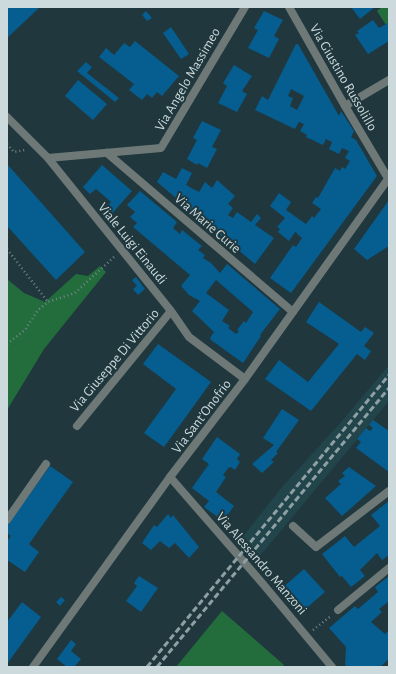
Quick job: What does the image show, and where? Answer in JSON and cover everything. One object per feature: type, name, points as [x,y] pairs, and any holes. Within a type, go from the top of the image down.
[{"type":"street","name":"Via Angelo Massimeo","points":[[48,158],[161,148],[244,7]]},
{"type":"street","name":"Via Giustino Russolillo","points":[[289,7],[389,180]]},
{"type":"street","points":[[345,106],[389,80]]},
{"type":"street","name":"Viale Luigi Einaudi","points":[[7,117],[48,158],[171,311],[189,337],[245,380]]},
{"type":"street","name":"Via Marie Curie","points":[[107,153],[293,312]]},
{"type":"street","name":"Via Sant'Onofrio","points":[[33,667],[170,477],[245,380],[389,180]]},
{"type":"street","name":"Via Giuseppe Di Vittorio","points":[[77,426],[171,311]]},
{"type":"street","points":[[7,520],[46,464]]},
{"type":"street","name":"Via Alessandro Manzoni","points":[[170,477],[332,667]]},
{"type":"street","points":[[293,526],[316,547],[389,491]]},
{"type":"street","points":[[338,610],[389,568]]},
{"type":"path","points":[[7,144],[14,152],[37,147]]},
{"type":"path","points":[[7,249],[48,302]]},
{"type":"path","points":[[7,344],[25,330],[38,310],[48,302],[76,292],[110,260],[122,251]]},
{"type":"path","points":[[307,636],[338,610]]},
{"type":"shaded area","points":[[389,365],[389,401],[254,563],[237,544],[282,487],[342,421]]},
{"type":"green space","points":[[382,7],[389,7],[388,28],[377,11]]},
{"type":"green space","points":[[100,266],[106,272],[44,349],[7,410],[7,279],[24,293],[45,302],[76,274],[88,276]]},
{"type":"green space","points":[[222,611],[284,665],[282,667],[176,667]]},
{"type":"building","points":[[7,7],[40,7],[7,38]]},
{"type":"building","points":[[351,7],[375,7],[360,19]]},
{"type":"building","points":[[146,11],[152,18],[147,21],[142,15]]},
{"type":"building","points":[[264,11],[283,20],[274,36],[279,39],[269,58],[248,48],[258,30],[254,28]]},
{"type":"building","points":[[373,20],[379,28],[388,23],[389,41],[368,54],[355,35],[359,33],[357,31]]},
{"type":"building","points":[[171,27],[189,54],[181,59],[163,33]]},
{"type":"building","points":[[135,41],[179,76],[162,96],[157,92],[152,98],[147,94],[142,100],[129,90],[134,84],[99,57],[106,48],[114,55],[124,43],[130,47]]},
{"type":"building","points":[[296,44],[298,44],[339,116],[341,111],[354,131],[351,137],[356,140],[377,176],[291,293],[270,278],[293,245],[296,247],[302,238],[295,232],[289,241],[278,232],[280,229],[277,227],[285,218],[270,206],[279,193],[291,202],[286,210],[306,224],[312,216],[314,218],[321,209],[312,203],[316,197],[318,198],[335,168],[340,171],[342,167],[345,169],[350,161],[345,158],[349,151],[342,148],[339,154],[329,149],[332,142],[326,139],[323,145],[306,137],[307,135],[300,131],[304,124],[299,122],[295,129],[255,110],[262,96],[268,100]],"holes":[[[291,89],[304,96],[297,110],[290,106],[293,98],[288,96]]]},
{"type":"building","points":[[86,62],[92,67],[87,73],[119,98],[115,102],[77,71]]},
{"type":"building","points":[[234,65],[252,76],[242,91],[247,94],[237,112],[218,103],[227,86],[223,83]]},
{"type":"building","points":[[78,80],[107,104],[93,120],[65,96]]},
{"type":"building","points":[[202,121],[221,130],[212,147],[217,149],[207,168],[198,163],[197,165],[187,159],[197,140],[193,138]]},
{"type":"building","points":[[7,164],[85,252],[56,280],[7,226]]},
{"type":"building","points":[[102,165],[132,191],[109,217],[103,211],[111,202],[96,189],[90,194],[83,187]]},
{"type":"building","points":[[182,168],[192,173],[186,185],[199,192],[205,182],[212,188],[217,180],[235,196],[228,204],[233,208],[228,215],[233,218],[237,212],[251,222],[257,214],[261,218],[255,225],[274,238],[255,264],[157,182],[163,172],[176,179]]},
{"type":"building","points":[[140,191],[177,222],[173,228],[180,234],[182,230],[202,246],[198,250],[205,255],[203,258],[211,263],[220,273],[227,264],[280,309],[260,335],[261,336],[243,363],[211,340],[210,338],[214,332],[192,311],[200,301],[189,295],[181,286],[190,275],[133,227],[137,223],[130,217],[135,212],[127,205]],"holes":[[[216,280],[253,312],[246,323],[244,321],[237,330],[239,331],[236,334],[228,328],[230,326],[222,321],[229,310],[206,293]]]},
{"type":"building","points":[[389,200],[389,246],[367,260],[354,249]]},
{"type":"building","points":[[136,277],[145,289],[138,295],[133,289],[137,286],[132,280]]},
{"type":"building","points":[[319,302],[361,332],[365,327],[374,333],[364,346],[371,351],[365,360],[357,354],[311,411],[265,379],[279,360],[308,382],[339,344],[306,322]]},
{"type":"building","points":[[158,344],[211,382],[164,447],[144,433],[176,389],[143,364]]},
{"type":"building","points":[[282,409],[299,420],[276,452],[278,453],[271,460],[274,462],[262,473],[252,464],[274,445],[263,438]]},
{"type":"building","points":[[373,420],[389,431],[389,472],[356,448],[361,442],[357,439],[366,428],[370,431],[373,428],[369,425]]},
{"type":"building","points":[[217,437],[240,454],[237,459],[240,462],[235,470],[229,467],[223,475],[226,477],[216,492],[234,506],[223,521],[204,507],[209,501],[192,488],[209,464],[202,459]]},
{"type":"building","points":[[50,466],[73,482],[29,544],[39,552],[25,572],[7,560],[7,541],[11,536],[7,533],[7,526]]},
{"type":"building","points":[[349,467],[376,486],[342,516],[325,498],[341,484],[338,481],[345,476],[342,473]]},
{"type":"building","points":[[389,501],[389,555],[382,560],[377,553],[360,570],[365,576],[351,587],[342,576],[340,577],[322,554],[345,536],[354,547],[380,526],[371,515]]},
{"type":"building","points":[[168,514],[171,518],[173,515],[199,547],[189,558],[175,543],[169,548],[160,541],[151,550],[142,543],[154,525],[157,527]]},
{"type":"building","points":[[304,569],[325,592],[302,612],[281,589]]},
{"type":"building","points":[[139,576],[158,588],[141,612],[126,601],[137,586],[134,583]]},
{"type":"building","points":[[389,576],[389,604],[388,602],[379,609],[382,612],[371,622],[385,634],[389,630],[389,659],[380,667],[347,667],[345,665],[346,647],[329,628],[355,606],[358,609],[378,592],[375,587]]},
{"type":"building","points":[[61,597],[65,600],[60,606],[56,602]]},
{"type":"building","points":[[22,602],[41,617],[7,664],[7,622]]},
{"type":"building","points":[[71,640],[76,644],[71,651],[81,659],[74,667],[67,667],[57,659]]},
{"type":"railway","points":[[147,667],[389,375]]},
{"type":"railway","points":[[157,667],[389,388]]}]
